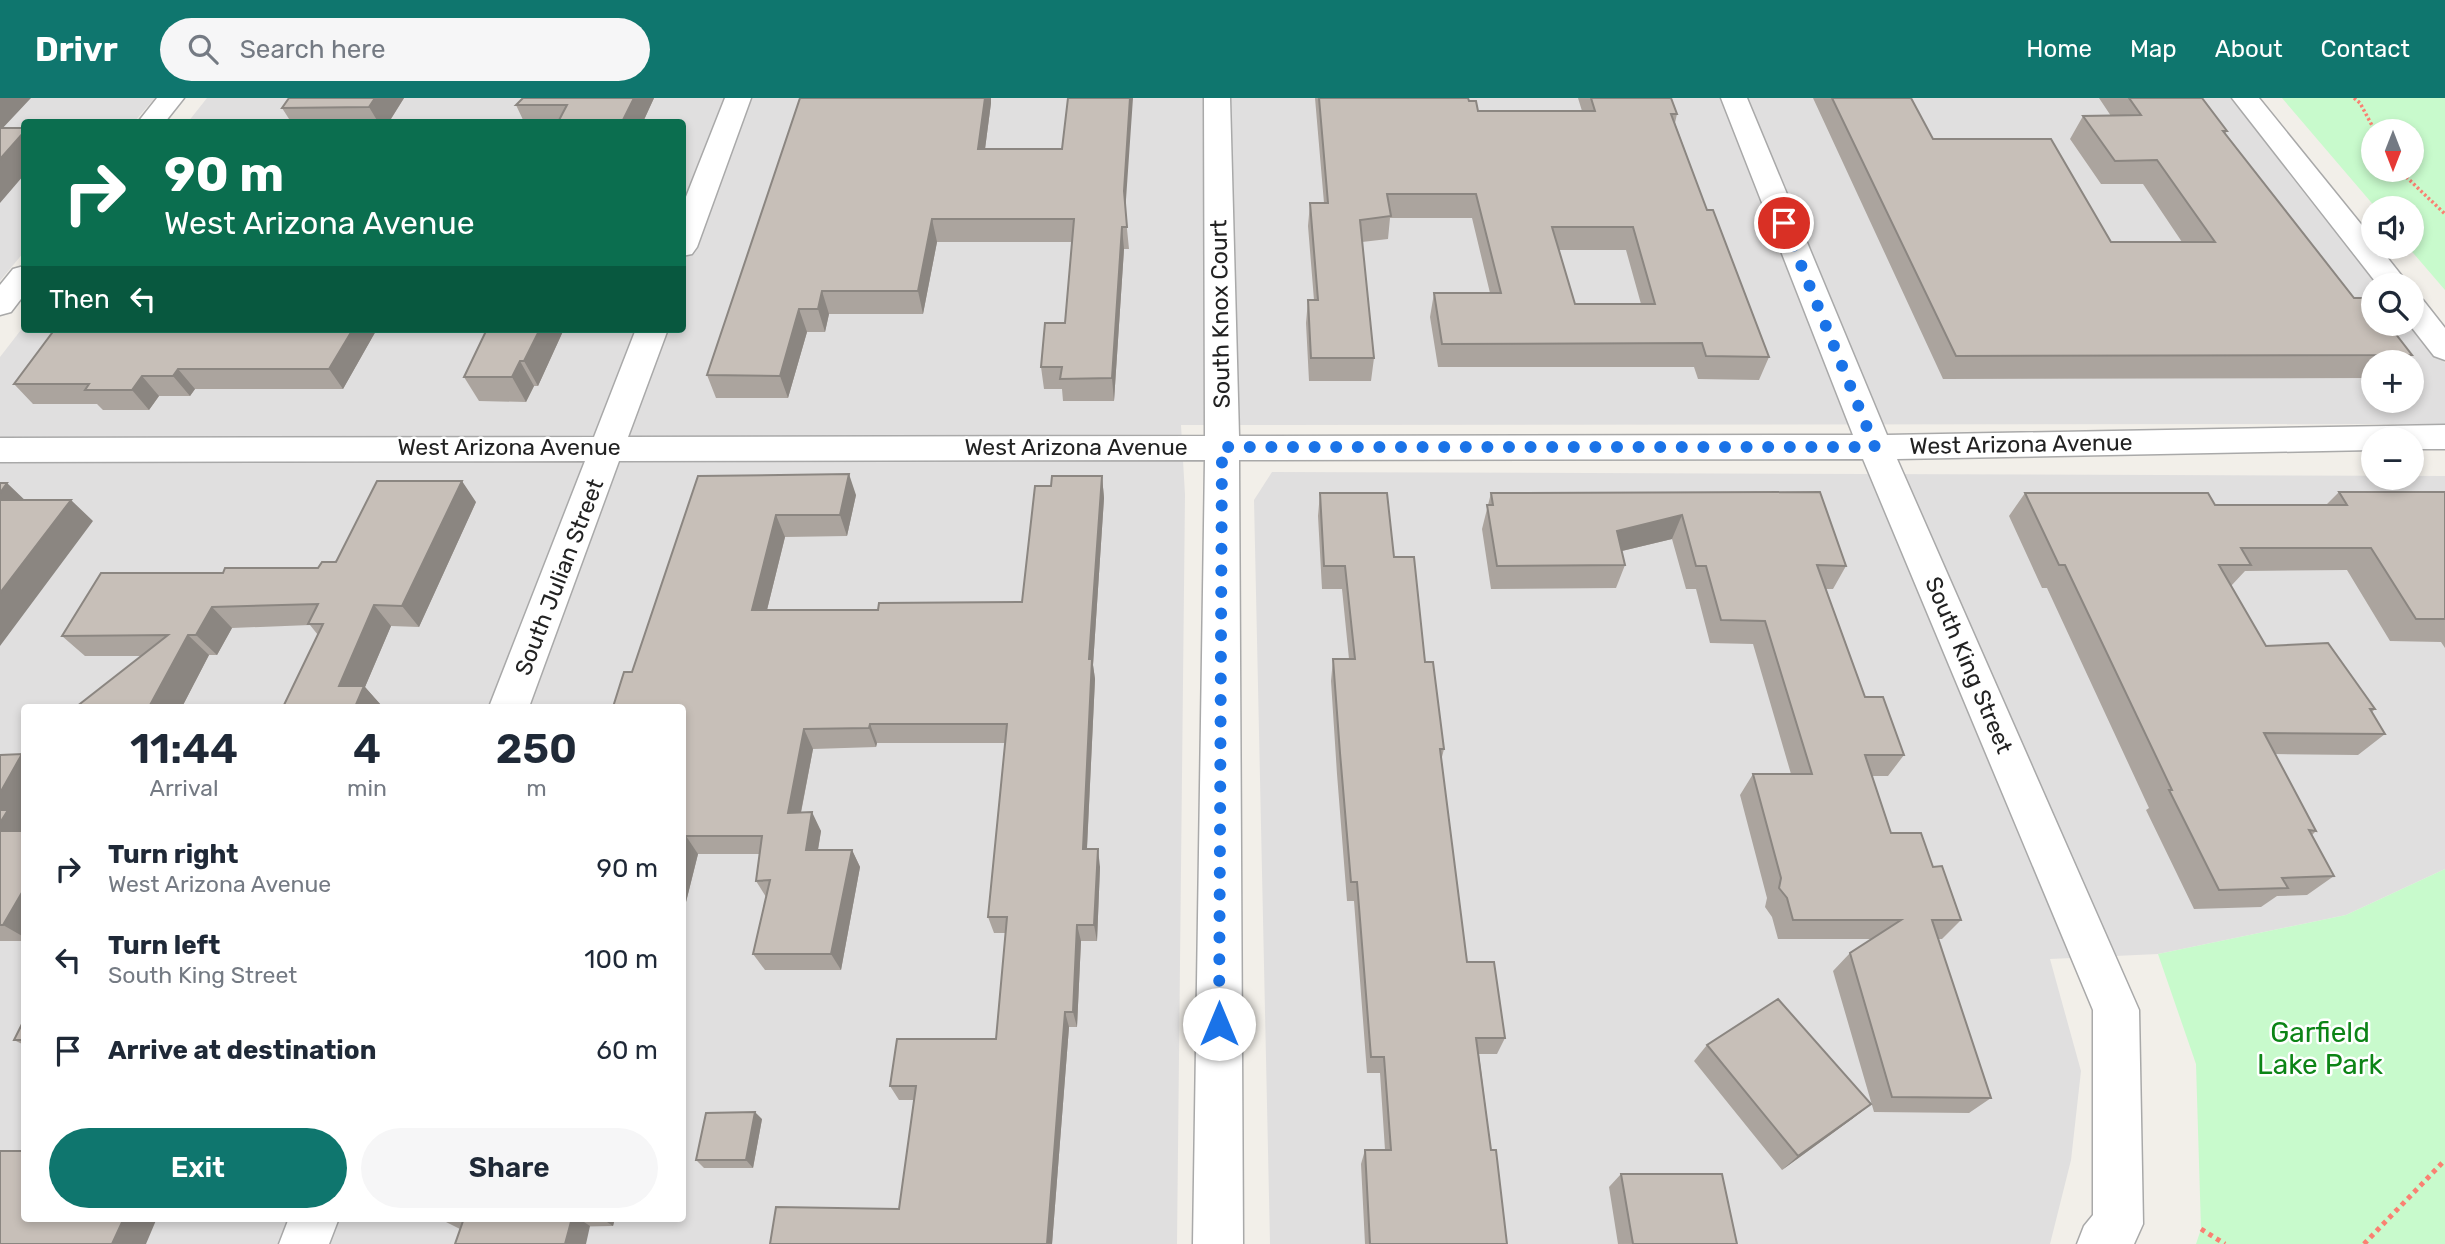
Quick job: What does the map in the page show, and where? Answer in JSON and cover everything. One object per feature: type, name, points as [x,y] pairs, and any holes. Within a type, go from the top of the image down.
[{"type":"street","points":[[154,119],[171,98]]},
{"type":"street","points":[[686,236],[737,98]]},
{"type":"street","name":"South Knox Court","points":[[1217,98],[1222,447],[1218,1244]]},
{"type":"street","name":"South King Street","points":[[1734,98],[1875,447],[2116,1010],[2118,1224],[2102,1244]]},
{"type":"street","points":[[2245,98],[2385,273]]},
{"type":"street","points":[[0,305],[21,279]]},
{"type":"street","points":[[2424,322],[2445,349]]},
{"type":"street","name":"South Julian Street","points":[[510,704],[651,333]]},
{"type":"street","name":"West Arizona Avenue","points":[[0,450],[1875,447],[2445,437]]},
{"type":"street","points":[[304,1244],[312,1222]]},
{"type":"path","points":[[2354,98],[2369,119]]},
{"type":"path","points":[[2412,182],[2445,214]]},
{"type":"path","points":[[2364,1244],[2445,1160]]},
{"type":"path","points":[[2201,1229],[2225,1244]]},
{"type":"shaded area","points":[[0,98],[155,98],[137,119],[21,119],[21,256],[0,281]]},
{"type":"shaded area","points":[[207,98],[2230,98],[2372,273],[2361,273],[2361,336],[2423,336],[2445,363],[2445,424],[1181,425],[1185,495],[1177,1244],[0,1244],[0,357],[21,330],[21,333],[686,333],[686,119],[190,119]]},
{"type":"shaded area","points":[[1272,472],[2361,476],[2361,490],[2424,490],[2424,476],[2445,476],[2445,869],[2346,915],[2158,954],[2050,959],[2081,1071],[2071,1160],[2050,1244],[1270,1244],[1254,500]]},
{"type":"green space","points":[[2282,98],[2445,98],[2445,290],[2418,259],[2424,259],[2424,196],[2366,196]]},
{"type":"green space","name":"Garfield Lake Park","points":[[2445,869],[2445,1244],[2196,1244],[2201,1229],[2196,1064],[2158,954],[2346,915]]},
{"type":"building","points":[[289,98],[375,98],[369,107],[282,108]]},
{"type":"building","points":[[523,98],[634,98],[624,119],[560,119],[567,105],[516,105]]},
{"type":"building","points":[[800,98],[985,98],[978,149],[1062,149],[1068,98],[1130,98],[1124,191],[1127,227],[1122,227],[1112,378],[1060,379],[1062,367],[1041,367],[1045,323],[1065,323],[1074,219],[932,219],[918,291],[822,291],[818,309],[799,309],[780,376],[707,375]]},
{"type":"building","points":[[1319,98],[1468,98],[1469,101],[1476,101],[1478,111],[1595,111],[1591,98],[1671,98],[1677,114],[1671,114],[1707,210],[1713,210],[1769,357],[1706,356],[1702,343],[1442,344],[1434,293],[1501,293],[1476,194],[1387,194],[1391,216],[1360,220],[1374,358],[1311,358],[1308,300],[1318,300],[1310,203],[1328,203]],"holes":[[[1552,227],[1633,227],[1655,304],[1575,304]]]},
{"type":"building","points":[[1832,98],[1911,98],[1933,139],[2051,139],[2111,242],[2215,242],[2157,160],[2115,161],[2083,116],[2141,115],[2129,98],[2202,98],[2227,131],[2223,131],[2354,298],[2361,298],[2361,336],[2397,336],[2408,350],[2361,350],[2361,355],[1956,356]]},
{"type":"building","points":[[0,128],[21,128],[21,135],[0,159]]},
{"type":"building","points":[[52,333],[351,333],[329,369],[178,369],[173,376],[142,376],[132,390],[85,390],[89,384],[14,384]]},
{"type":"building","points":[[485,333],[538,333],[524,361],[520,361],[512,377],[464,377]]},
{"type":"building","points":[[849,474],[840,515],[776,515],[752,610],[878,610],[879,603],[1022,602],[1035,486],[1051,486],[1052,476],[1102,476],[1089,659],[1092,659],[1083,849],[1098,849],[1094,925],[1077,925],[1073,1012],[1065,1012],[1047,1244],[770,1244],[776,1207],[899,1209],[916,1086],[890,1086],[897,1039],[996,1039],[1007,917],[988,917],[1007,724],[870,724],[869,728],[804,729],[788,813],[812,812],[806,850],[852,850],[831,954],[753,954],[770,880],[756,881],[762,836],[686,836],[686,704],[614,704],[624,672],[632,672],[698,476]]},
{"type":"building","points":[[377,481],[462,481],[402,606],[374,605],[339,686],[364,686],[356,704],[284,704],[323,624],[308,624],[318,604],[212,607],[196,635],[188,635],[151,704],[80,704],[168,635],[62,636],[101,573],[223,573],[225,568],[318,568],[322,562],[336,562]]},
{"type":"building","points":[[0,483],[7,483],[0,493]]},
{"type":"building","points":[[1820,492],[1846,566],[1817,565],[1865,697],[1883,697],[1904,755],[1865,755],[1891,833],[1921,833],[1933,867],[1942,866],[1961,920],[1932,920],[1991,1098],[1892,1097],[1850,953],[1901,920],[1793,920],[1787,898],[1779,888],[1781,878],[1753,774],[1812,774],[1765,621],[1721,620],[1706,566],[1696,566],[1682,515],[1617,531],[1625,565],[1497,566],[1487,505],[1493,505],[1491,493]]},
{"type":"building","points":[[2339,492],[2445,492],[2445,619],[2416,619],[2371,548],[2241,548],[2251,565],[2219,565],[2266,646],[2328,643],[2375,709],[2370,709],[2385,734],[2264,733],[2316,831],[2309,830],[2334,876],[2282,878],[2288,888],[2219,890],[2169,790],[2172,790],[2065,565],[2059,565],[2025,493],[2208,493],[2215,505],[2347,505]]},
{"type":"building","points":[[1320,493],[1387,493],[1394,557],[1414,557],[1425,662],[1433,662],[1444,749],[1440,749],[1467,962],[1494,962],[1505,1038],[1476,1038],[1491,1150],[1496,1150],[1507,1244],[1370,1244],[1365,1150],[1391,1150],[1384,1057],[1371,1057],[1357,882],[1351,882],[1340,753],[1333,659],[1355,659],[1345,566],[1324,566]]},
{"type":"building","points":[[0,500],[71,500],[0,593]]},
{"type":"building","points":[[21,754],[0,793],[0,755]]},
{"type":"building","points":[[0,810],[8,810],[0,823]]},
{"type":"building","points":[[0,831],[21,831],[21,894],[3,925],[0,925]]},
{"type":"building","points":[[1778,999],[1871,1104],[1798,1156],[1707,1045]]},
{"type":"building","points":[[21,1026],[21,1040],[14,1040]]},
{"type":"building","points":[[755,1112],[746,1160],[696,1160],[706,1113]]},
{"type":"building","points":[[0,1151],[21,1151],[21,1222],[122,1222],[112,1244],[0,1244]]},
{"type":"building","points":[[1621,1174],[1722,1174],[1737,1244],[1633,1244]]},
{"type":"building","points":[[463,1222],[571,1222],[565,1244],[455,1244]]},
{"type":"route","points":[[1219,1024],[1222,447],[1875,447],[1784,223]]}]
